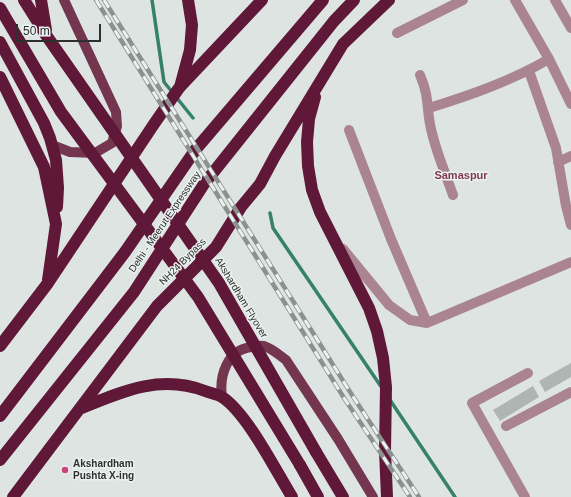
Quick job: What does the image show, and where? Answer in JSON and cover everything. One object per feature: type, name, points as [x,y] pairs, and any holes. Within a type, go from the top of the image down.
[{"type":"highway","name":"Akshardham Flyover","points":[[24,0],[46,36],[219,282],[316,452],[344,497]]},
{"type":"highway","points":[[41,0],[46,36]]},
{"type":"highway","points":[[180,88],[190,50],[192,25],[188,0]]},
{"type":"highway","points":[[0,346],[48,283],[154,124],[180,88],[262,0]]},
{"type":"highway","name":"Delhi - Meerut Expressway","points":[[0,416],[125,252],[196,149],[323,0]]},
{"type":"highway","name":"Delhi - Meerut Expressway","points":[[0,460],[134,292],[204,184],[334,21],[354,0]]},
{"type":"highway","name":"NH24 Bypass","points":[[13,497],[157,306],[216,247],[241,207],[260,184],[323,75],[343,44],[389,0]]},
{"type":"highway","points":[[0,8],[61,112],[198,297],[318,497]]},
{"type":"highway","points":[[0,42],[44,123],[56,160],[58,188],[56,224],[48,283]]},
{"type":"highway","points":[[323,75],[315,96],[309,119],[307,142],[312,190],[330,233],[369,308],[384,358],[386,387],[385,451],[387,497]]},
{"type":"highway","points":[[0,77],[44,167],[56,224]]},
{"type":"highway","points":[[80,408],[115,394],[141,386],[169,384],[196,387],[222,397],[237,411],[254,434],[292,497]]},
{"type":"main road","points":[[52,145],[70,152],[95,153],[112,143],[117,126],[116,112],[64,0]]},
{"type":"main road","points":[[222,397],[222,374],[234,355],[243,348],[263,346],[273,350],[286,360],[338,439],[372,497]]},
{"type":"street","points":[[398,33],[464,0]]},
{"type":"street","points":[[515,0],[549,59],[571,104]]},
{"type":"street","points":[[556,0],[571,28]]},
{"type":"street","points":[[429,108],[493,87],[529,71],[549,59]]},
{"type":"street","points":[[529,71],[551,132],[568,205],[571,225]]},
{"type":"street","points":[[420,75],[426,86],[432,133],[453,195]]},
{"type":"street","points":[[349,130],[391,239],[427,323]]},
{"type":"street","points":[[558,162],[571,156]]},
{"type":"street","points":[[330,233],[389,305],[410,320],[427,323],[571,262]]},
{"type":"street","points":[[525,497],[472,403],[528,373]]},
{"type":"street","points":[[506,426],[571,392]]},
{"type":"building","points":[[571,363],[571,377],[545,392],[539,381]]},
{"type":"building","points":[[533,386],[539,397],[500,421],[493,410]]},
{"type":"waterway","points":[[152,0],[164,82],[193,118]]},
{"type":"waterway","points":[[270,213],[273,228],[382,388]]},
{"type":"waterway","points":[[390,400],[455,497]]},
{"type":"railway","points":[[96,0],[344,398],[410,497]]},
{"type":"railway","points":[[104,0],[352,395],[419,497]]},
{"type":"place","name":"Akshardham Pushta X-ing","points":[[65,470]]},
{"type":"district","name":"Samaspur","points":[[461,176]]}]
